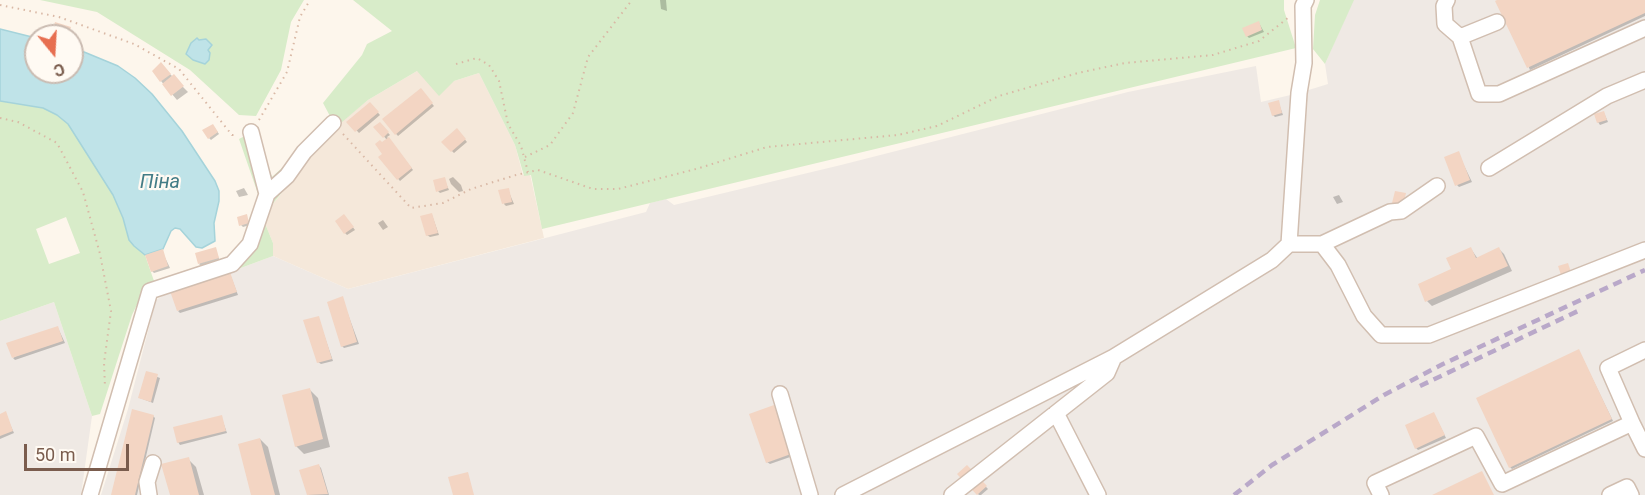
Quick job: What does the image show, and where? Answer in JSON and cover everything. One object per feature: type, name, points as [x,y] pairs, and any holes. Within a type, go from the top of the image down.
[{"type":"street","points":[[1447,0],[1444,6],[1445,24],[1460,37],[1479,94],[1499,94],[1645,28]]},
{"type":"street","points":[[843,495],[1114,357],[1272,260],[1289,244],[1299,93],[1304,63],[1304,3]]},
{"type":"street","points":[[1460,37],[1497,22]]},
{"type":"street","points":[[1489,168],[1607,96],[1645,80]]},
{"type":"street","points":[[90,495],[150,291],[232,264],[250,244],[267,194],[287,176],[304,152],[333,123]]},
{"type":"street","points":[[251,132],[267,194]]},
{"type":"street","points":[[1289,244],[1322,244],[1390,212],[1401,211],[1437,186]]},
{"type":"street","points":[[1322,244],[1338,265],[1364,316],[1381,335],[1429,334],[1645,250]]},
{"type":"street","points":[[1645,350],[1608,368],[1645,449]]},
{"type":"street","points":[[952,495],[1107,373],[1114,357]]},
{"type":"street","points":[[780,394],[810,495]]},
{"type":"street","points":[[1056,412],[1096,494]]},
{"type":"street","points":[[1381,495],[1375,483],[1476,436],[1502,484],[1632,423]]},
{"type":"street","points":[[149,495],[147,482],[153,464]]},
{"type":"street","points":[[1610,495],[1627,487],[1631,495]]},
{"type":"path","points":[[0,5],[59,17],[134,44],[179,69],[232,135],[251,132],[287,72],[300,17],[310,0]]},
{"type":"path","points":[[525,157],[550,145],[573,113],[588,57],[632,0]]},
{"type":"path","points":[[333,123],[411,208],[443,203],[471,189],[538,170],[593,189],[618,189],[696,169],[766,147],[898,135],[937,126],[999,96],[1078,73],[1125,63],[1213,55],[1259,41],[1304,3]]},
{"type":"path","points":[[456,64],[477,58],[489,65],[499,81],[508,124],[525,157],[528,172]]},
{"type":"path","points":[[0,118],[18,122],[57,143],[83,192],[100,254],[111,311],[104,363],[106,394]]},
{"type":"shaded area","points":[[1353,0],[1645,0],[1645,72],[1620,84],[1645,75],[1645,495],[101,495],[128,409],[156,300],[170,291],[273,256],[348,289],[646,212],[650,203],[666,199],[674,205],[1128,92],[1256,66],[1261,102],[1299,93],[1328,84],[1325,64]]},
{"type":"shaded area","points":[[417,71],[454,81],[479,73],[515,145],[523,175],[530,174],[544,238],[348,289],[273,256],[273,243],[264,221],[268,210],[338,124],[368,100]]},
{"type":"shaded area","points":[[54,302],[92,416],[81,495],[0,495],[0,321]]},
{"type":"green space","points":[[40,0],[304,0],[291,22],[281,70],[256,116],[239,115],[190,70],[97,12]]},
{"type":"green space","points":[[353,0],[1284,0],[1284,10],[1296,48],[542,229],[531,175],[524,176],[515,145],[479,73],[454,81],[439,96],[417,71],[368,100],[328,134],[268,210],[264,221],[273,243],[273,256],[230,272],[230,262],[252,223],[258,194],[239,139],[256,130],[272,177],[307,145],[331,118],[323,103],[362,55],[367,44],[392,31]]},
{"type":"green space","points":[[1320,0],[1354,0],[1325,64],[1313,49],[1315,15]]},
{"type":"green space","points":[[0,101],[43,108],[68,124],[113,195],[129,240],[145,255],[154,281],[143,292],[132,315],[100,414],[92,416],[54,302],[0,321]],"holes":[[[66,217],[80,253],[49,264],[36,229]]]},
{"type":"water","name":"Піна","points":[[0,29],[24,35],[24,84],[84,84],[84,52],[118,66],[152,94],[182,131],[215,181],[219,191],[219,201],[214,223],[215,241],[202,248],[196,247],[180,229],[175,228],[171,231],[163,249],[145,255],[129,240],[113,195],[68,124],[43,108],[0,101]]},
{"type":"water","points":[[197,38],[206,39],[212,45],[208,50],[209,60],[205,64],[193,60],[186,54],[191,43]]},
{"type":"building","points":[[1645,0],[1645,13],[1527,68],[1495,1]]},
{"type":"building","points":[[1259,21],[1262,30],[1246,37],[1242,28]]},
{"type":"building","points":[[161,62],[171,74],[160,82],[152,71]]},
{"type":"building","points":[[174,74],[184,86],[171,96],[162,84]]},
{"type":"building","points":[[421,88],[433,103],[395,135],[382,119]]},
{"type":"building","points":[[1279,100],[1282,113],[1272,116],[1268,103]]},
{"type":"building","points":[[370,102],[379,112],[355,132],[346,122]]},
{"type":"building","points":[[1604,111],[1607,120],[1597,123],[1594,114]]},
{"type":"building","points":[[380,122],[389,132],[383,138],[373,127]]},
{"type":"building","points":[[213,124],[218,132],[208,139],[202,130]]},
{"type":"building","points":[[457,128],[466,139],[451,152],[441,142]]},
{"type":"building","points":[[389,137],[412,168],[397,180],[378,157],[382,154],[375,144]]},
{"type":"building","points":[[1459,151],[1470,180],[1455,186],[1444,157]]},
{"type":"building","points":[[445,177],[448,188],[436,192],[433,180]]},
{"type":"building","points":[[509,188],[512,202],[502,204],[498,190]]},
{"type":"building","points":[[1395,191],[1406,193],[1403,206],[1392,203]]},
{"type":"building","points":[[432,213],[438,233],[426,236],[420,216]]},
{"type":"building","points":[[247,214],[249,223],[239,226],[237,217]]},
{"type":"building","points":[[344,214],[354,227],[344,234],[335,221]]},
{"type":"building","points":[[216,247],[219,258],[198,264],[195,253]]},
{"type":"building","points":[[1471,247],[1476,258],[1499,247],[1508,266],[1425,302],[1418,284],[1451,269],[1446,258]]},
{"type":"building","points":[[163,249],[168,266],[151,272],[145,255]]},
{"type":"building","points":[[1568,263],[1571,272],[1561,275],[1558,266]]},
{"type":"building","points":[[230,272],[237,292],[177,311],[170,291]]},
{"type":"building","points":[[343,296],[357,342],[341,347],[327,302]]},
{"type":"building","points":[[319,316],[332,359],[317,363],[303,320]]},
{"type":"building","points":[[58,326],[63,341],[12,358],[6,343]]},
{"type":"building","points":[[1579,349],[1612,419],[1509,468],[1476,398]]},
{"type":"building","points":[[146,371],[158,374],[151,402],[138,398]]},
{"type":"building","points":[[310,388],[323,439],[295,447],[282,395]]},
{"type":"building","points":[[774,405],[791,454],[766,463],[749,414]]},
{"type":"building","points":[[132,409],[154,415],[135,495],[111,495]]},
{"type":"building","points":[[6,411],[13,431],[0,436],[0,414]]},
{"type":"building","points":[[1434,412],[1445,435],[1415,449],[1405,425]]},
{"type":"building","points":[[222,415],[226,431],[177,443],[173,427]]},
{"type":"building","points":[[260,438],[275,495],[251,495],[238,444]]},
{"type":"building","points":[[189,457],[199,495],[170,495],[161,464]]},
{"type":"building","points":[[319,464],[328,494],[307,495],[299,470]]},
{"type":"building","points":[[967,465],[987,486],[977,495],[957,474]]},
{"type":"building","points":[[1482,471],[1494,495],[1432,495]]},
{"type":"building","points":[[468,472],[474,495],[453,495],[448,477]]},
{"type":"railway","points":[[1234,495],[1272,465],[1384,395],[1443,364],[1645,270]]},
{"type":"railway","points":[[1420,386],[1580,310]]}]
